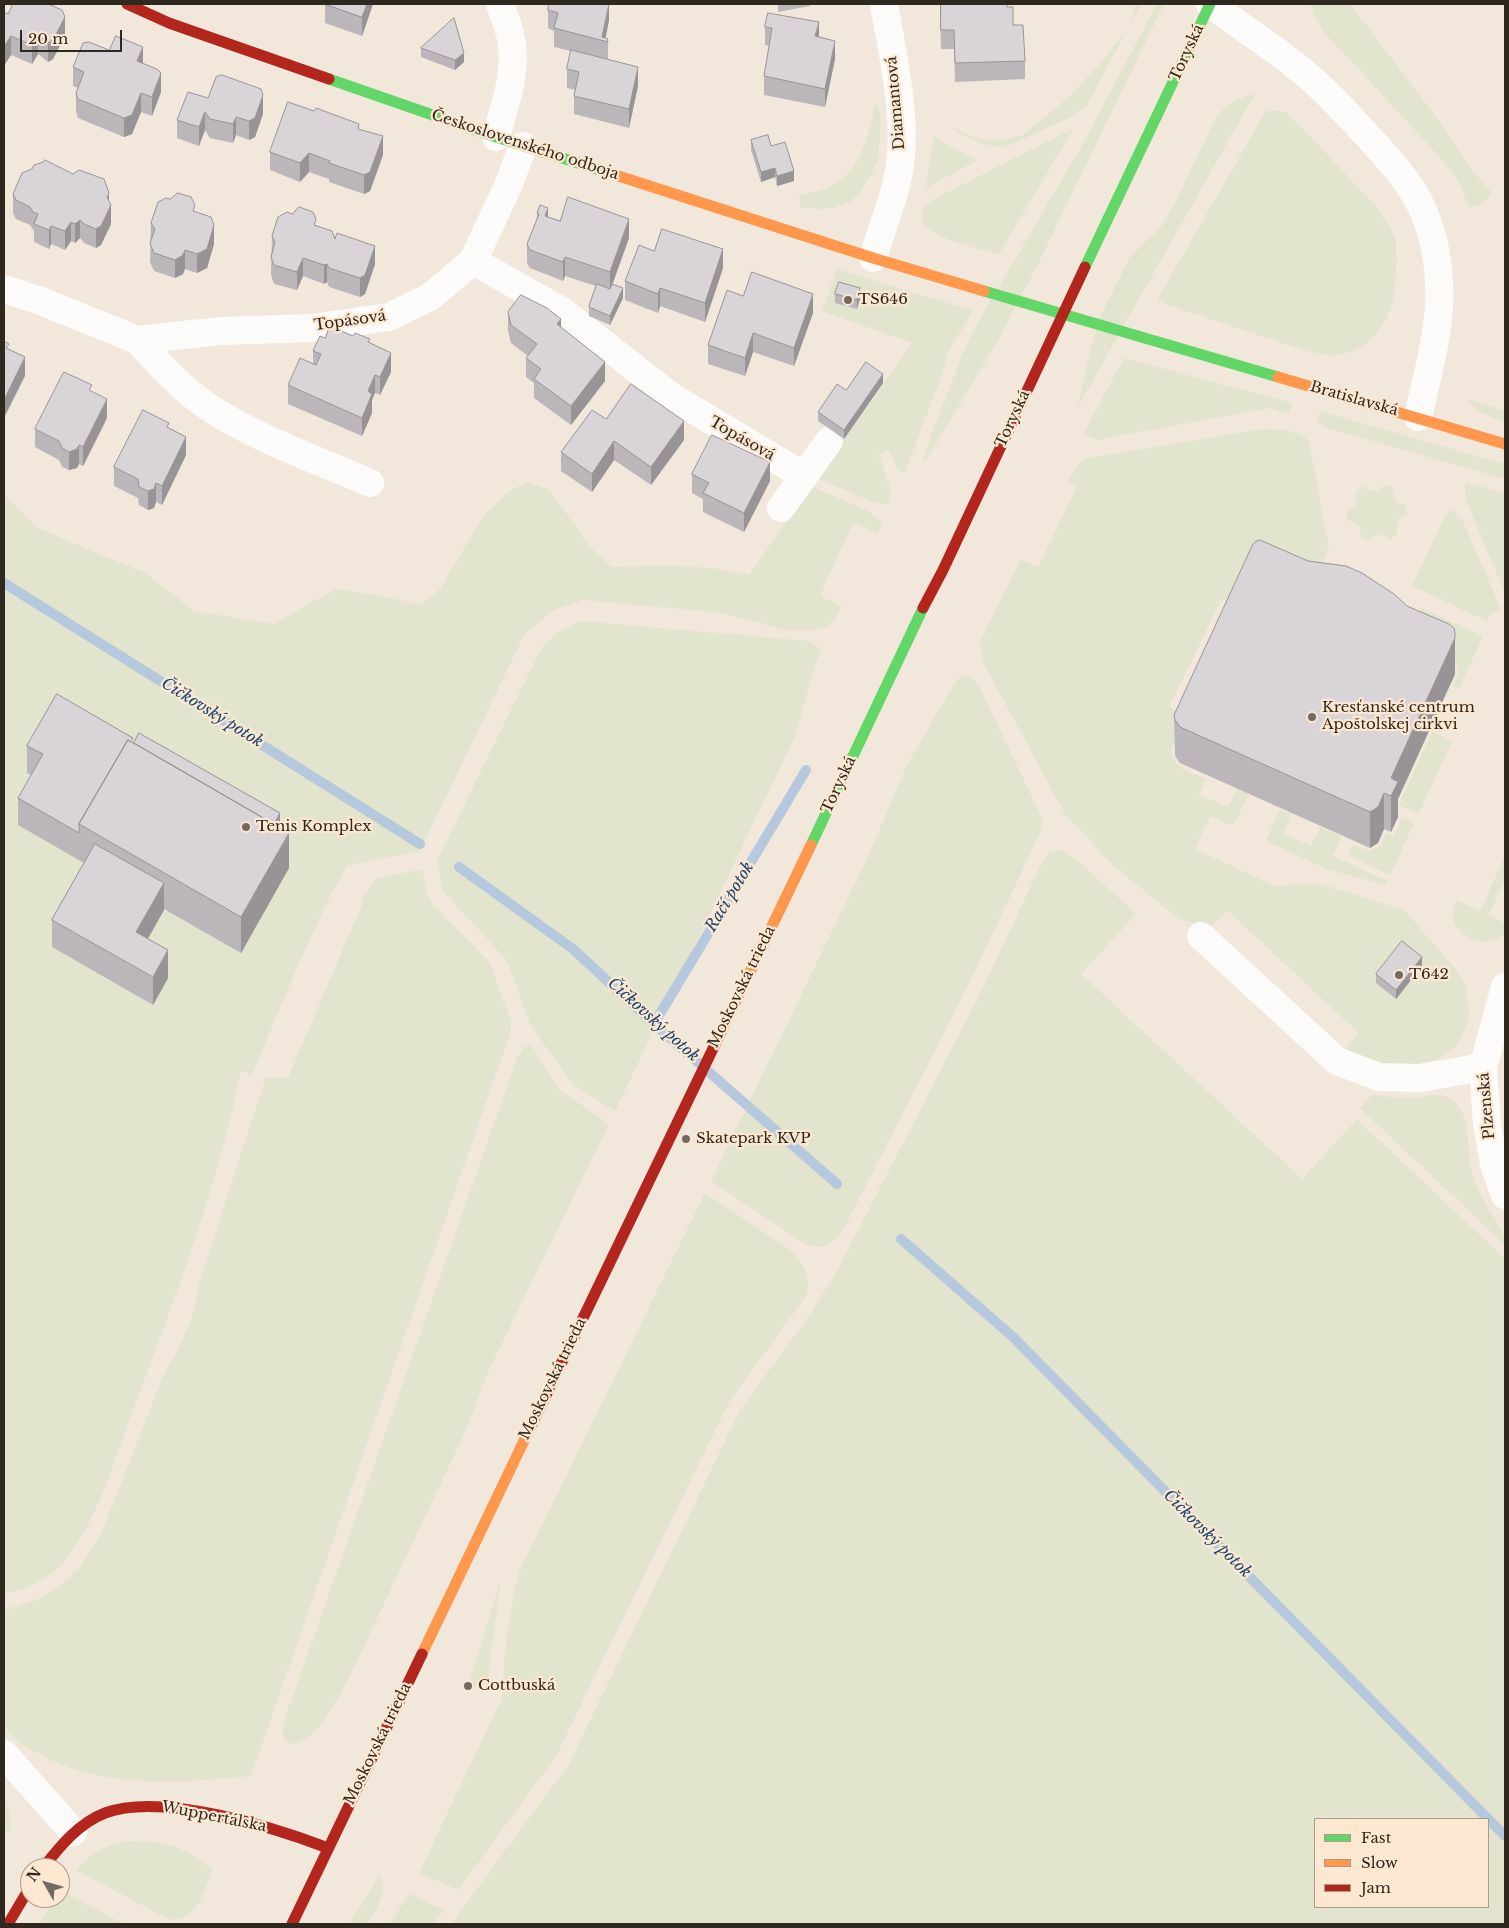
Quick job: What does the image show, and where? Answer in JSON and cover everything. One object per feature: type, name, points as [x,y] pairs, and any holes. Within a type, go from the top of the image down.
[{"type":"street","name":"Československého odboja","points":[[127,4],[168,23],[496,137],[926,275]]},
{"type":"street","points":[[496,137],[514,64],[512,43],[500,4]]},
{"type":"street","name":"Diamantová","points":[[872,258],[896,184],[901,156],[897,89],[884,4]]},
{"type":"street","points":[[1210,4],[1301,70],[1326,93],[1389,160],[1421,204],[1435,249],[1439,285],[1433,348],[1418,417]]},
{"type":"street","name":"Toryská","points":[[816,834],[919,615],[943,570],[1056,326],[1210,4]]},
{"type":"street","points":[[473,261],[508,186],[523,146]]},
{"type":"street","name":"Topásová","points":[[4,289],[41,301],[137,340],[221,331],[312,328],[389,317],[430,297],[473,261],[562,311],[672,397],[804,476]]},
{"type":"street","name":"Bratislavská","points":[[926,275],[1418,417],[1505,444]]},
{"type":"street","points":[[137,340],[164,370],[183,387],[224,417],[248,430],[370,483]]},
{"type":"street","points":[[781,508],[829,441]]},
{"type":"street","name":"Moskovská trieda","points":[[292,1924],[816,834]]},
{"type":"street","points":[[1201,936],[1337,1061],[1379,1077],[1421,1078],[1483,1067]]},
{"type":"street","name":"Plzenská","points":[[1505,987],[1483,1067],[1494,1164],[1505,1195]]},
{"type":"street","points":[[4,1754],[74,1832]]},
{"type":"street","name":"Wuppertálska","points":[[52,1858],[74,1832],[104,1813],[121,1808],[160,1806],[248,1821],[293,1834],[328,1848]]},
{"type":"street","points":[[8,1924],[20,1904]]},
{"type":"green space","points":[[1136,4],[1141,4],[1086,107],[1071,117],[1004,148],[980,143],[960,134],[950,125],[972,137],[993,141],[1023,135],[1070,96],[1096,68],[1124,34],[1130,24]]},
{"type":"green space","points":[[1157,4],[1164,4],[1039,262],[999,339],[924,464],[923,457],[962,355],[974,329],[1080,149]]},
{"type":"green space","points":[[1311,4],[1350,4],[1434,114],[1471,169],[1491,192],[1484,201],[1476,206],[1469,207],[1458,181],[1439,156],[1323,31],[1313,13]]},
{"type":"green space","points":[[1256,92],[1078,407],[1090,351],[1101,315],[1130,257],[1161,227],[1176,201],[1213,123],[1224,108],[1236,100]]},
{"type":"green space","points":[[876,101],[881,117],[878,162],[859,194],[850,202],[833,208],[800,207],[799,195],[819,191],[835,184],[854,166],[866,141]]},
{"type":"green space","points":[[1266,111],[1288,113],[1379,210],[1396,240],[1397,262],[1393,300],[1386,320],[1365,345],[1347,353],[1331,356],[1307,351],[1157,300]]},
{"type":"green space","points":[[1074,128],[999,254],[965,245],[938,235],[922,221],[922,212],[932,200]]},
{"type":"green space","points":[[934,136],[978,160],[926,188]]},
{"type":"green space","points":[[837,269],[973,311],[949,350],[940,380],[904,474],[897,467],[889,450],[879,455],[890,488],[889,503],[873,502],[817,478],[912,343],[822,311]]},
{"type":"green space","points":[[1124,358],[1292,403],[1289,414],[1270,408],[1097,440],[1089,437],[1084,432]]},
{"type":"green space","points":[[1467,399],[1505,411],[1505,423],[1480,412]]},
{"type":"green space","points":[[1320,411],[1505,464],[1505,479],[1324,427],[1317,421]]},
{"type":"green space","points":[[1260,429],[1280,429],[1293,432],[1305,437],[1309,442],[1329,548],[1315,580],[1236,607],[1222,598],[1169,707],[1175,710],[1189,709],[1171,750],[1174,761],[1178,765],[1206,779],[1199,795],[1228,807],[1237,789],[1249,794],[1233,826],[1210,816],[1195,849],[1275,886],[1318,883],[1404,910],[1454,967],[1465,983],[1469,1007],[1468,1021],[1458,1044],[1437,1060],[1402,1067],[1369,1063],[1345,1048],[1359,1033],[1227,910],[1212,925],[1196,924],[1177,918],[1114,866],[1066,816],[983,662],[980,642],[1021,559],[1038,567],[1077,487],[1067,481],[1079,463],[1089,458]]},
{"type":"green space","points":[[526,482],[549,490],[594,551],[612,567],[698,567],[749,575],[811,486],[868,511],[882,525],[877,533],[853,522],[820,596],[842,606],[834,621],[826,628],[784,630],[723,613],[583,600],[551,611],[523,637],[420,851],[347,866],[331,894],[295,972],[252,1075],[241,1070],[221,1156],[195,1240],[99,1501],[81,1538],[57,1569],[33,1585],[4,1593],[4,495],[36,527],[144,572],[194,611],[274,624],[335,589],[388,597],[420,605],[440,589],[482,518],[507,493]]},
{"type":"green space","points":[[1465,482],[1505,493],[1505,593],[1465,498]]},
{"type":"green space","points":[[1384,485],[1394,488],[1394,497],[1396,501],[1405,505],[1407,515],[1401,517],[1397,522],[1397,534],[1390,540],[1379,535],[1374,536],[1369,541],[1360,538],[1358,526],[1354,522],[1347,520],[1347,511],[1355,506],[1357,501],[1355,492],[1364,486],[1374,491]]},
{"type":"green space","points":[[1449,511],[1454,511],[1462,519],[1501,609],[1496,610],[1489,616],[1487,621],[1412,586]]},
{"type":"green space","points":[[1422,608],[1483,636],[1459,689],[1453,686],[1458,667],[1451,657],[1408,638]]},
{"type":"green space","points":[[581,621],[809,641],[821,649],[794,739],[615,1111],[573,1085],[530,1024],[508,964],[497,949],[442,890],[437,860],[542,647],[558,632]]},
{"type":"green space","points":[[965,675],[974,680],[979,686],[1043,820],[1040,833],[966,990],[840,1236],[824,1246],[811,1246],[805,1244],[711,1181],[867,859],[907,765],[948,694],[958,679]]},
{"type":"green space","points":[[1432,732],[1452,741],[1419,814],[1399,805]]},
{"type":"green space","points":[[1280,809],[1291,814],[1283,833],[1311,846],[1320,827],[1342,837],[1333,856],[1387,881],[1386,885],[1326,869],[1266,841]]},
{"type":"green space","points":[[1402,817],[1414,823],[1390,875],[1348,855],[1352,845],[1370,851],[1381,845],[1386,833],[1393,836]]},
{"type":"green space","points":[[1059,850],[1075,858],[1136,914],[1081,974],[1302,1179],[1357,1119],[1505,1259],[1505,1924],[451,1924],[569,1764],[740,1410],[802,1326],[835,1275],[983,988],[1042,862],[1049,852]]},
{"type":"green space","points":[[1505,856],[1505,879],[1489,915],[1505,923],[1505,932],[1491,941],[1482,942],[1474,940],[1467,937],[1455,924],[1453,910],[1456,900],[1480,911]]},
{"type":"green space","points":[[423,869],[427,894],[432,903],[490,963],[511,1022],[511,1031],[251,1776],[196,1781],[141,1781],[87,1773],[61,1764],[21,1744],[4,1726],[4,1610],[41,1598],[63,1584],[81,1566],[102,1532],[163,1376],[179,1348],[195,1309],[200,1280],[266,1077],[288,1078],[364,900],[361,899],[375,879]]},
{"type":"green space","points":[[529,1046],[533,1048],[561,1091],[609,1124],[487,1374],[467,1428],[346,1684],[319,1727],[312,1734],[294,1744],[290,1743],[284,1738],[283,1733],[288,1710],[517,1058],[524,1047]]},
{"type":"green space","points":[[1372,1094],[1403,1098],[1441,1096],[1450,1099],[1457,1105],[1465,1122],[1473,1177],[1482,1198],[1503,1233],[1505,1245],[1360,1108]]},
{"type":"green space","points":[[705,1193],[792,1251],[806,1271],[808,1282],[807,1295],[729,1402],[556,1756],[458,1890],[419,1873],[502,1698],[507,1635],[519,1572]]},
{"type":"green space","points":[[501,1579],[488,1676],[483,1686],[474,1688],[468,1686]]},
{"type":"green space","points":[[4,1795],[10,1815],[12,1834],[4,1829]]},
{"type":"green space","points":[[125,1841],[150,1842],[172,1846],[192,1854],[213,1869],[201,1899],[191,1912],[185,1917],[178,1919],[166,1918],[76,1870],[98,1852]]},
{"type":"green space","points":[[379,1875],[382,1881],[383,1893],[367,1924],[349,1924]]},
{"type":"green space","points":[[409,1894],[444,1910],[433,1924],[390,1924]]},
{"type":"green space","points":[[70,1895],[124,1924],[39,1924],[49,1908],[70,1908]]},
{"type":"building","points":[[13,4],[48,4],[62,10],[65,17],[53,40],[48,43],[38,35],[32,45],[11,36],[4,45],[4,12],[8,14]]},
{"type":"building","points":[[325,4],[367,4],[362,17]]},
{"type":"building","points":[[549,4],[609,4],[602,37],[607,38],[608,42],[554,28],[558,13],[548,10]]},
{"type":"building","points":[[941,4],[1007,4],[1007,7],[1013,7],[1013,25],[1023,25],[1025,61],[955,63],[954,30],[941,30]]},
{"type":"building","points":[[768,13],[819,22],[815,36],[835,41],[825,89],[764,76],[772,28],[765,27]]},
{"type":"building","points":[[454,18],[464,53],[455,60],[421,48]]},
{"type":"building","points":[[116,36],[143,47],[137,61],[157,69],[161,73],[152,97],[141,93],[132,115],[124,118],[78,99],[76,93],[84,72],[73,67],[83,43],[89,42],[109,50]]},
{"type":"building","points":[[571,50],[638,67],[629,109],[574,96],[579,72],[567,69]]},
{"type":"building","points":[[222,75],[261,89],[263,95],[255,118],[249,121],[236,117],[233,124],[210,119],[205,112],[199,127],[177,120],[188,92],[208,98],[216,77]]},
{"type":"building","points":[[288,102],[314,111],[316,108],[359,124],[358,129],[383,136],[370,172],[364,175],[329,163],[330,161],[309,153],[300,163],[270,152]]},
{"type":"building","points":[[768,135],[771,146],[785,142],[794,171],[777,176],[775,168],[761,172],[751,140]]},
{"type":"building","points":[[45,160],[73,174],[79,170],[104,179],[109,193],[107,197],[111,205],[101,226],[96,229],[84,224],[80,220],[75,224],[71,222],[65,231],[51,226],[49,230],[34,224],[38,214],[33,212],[30,207],[16,200],[13,194],[22,173]]},
{"type":"building","points":[[178,193],[191,197],[195,205],[193,211],[211,217],[214,225],[207,249],[197,254],[185,250],[183,255],[175,260],[154,253],[150,243],[155,229],[151,223],[158,202],[166,198],[170,199]]},
{"type":"building","points":[[568,197],[629,219],[610,272],[565,257],[563,262],[530,250],[527,244],[539,214],[537,213],[540,205],[548,208],[545,216],[560,221]]},
{"type":"building","points":[[299,207],[313,212],[316,219],[314,225],[332,231],[335,239],[337,233],[375,246],[365,275],[360,278],[329,268],[327,264],[324,265],[303,258],[297,272],[274,265],[271,257],[275,242],[272,236],[278,217],[287,212],[292,214]]},
{"type":"building","points":[[662,229],[723,249],[705,303],[660,288],[658,294],[625,281],[639,245],[654,251]]},
{"type":"building","points":[[752,272],[813,294],[794,348],[753,333],[745,358],[708,345],[727,290],[743,296]]},
{"type":"building","points":[[839,282],[860,288],[857,300],[835,294]]},
{"type":"building","points":[[597,284],[610,289],[612,284],[623,288],[610,316],[589,307]]},
{"type":"building","points":[[521,295],[547,308],[561,319],[557,324],[605,362],[571,406],[534,379],[541,369],[526,358],[537,344],[511,325],[508,312]]},
{"type":"building","points":[[330,326],[353,336],[355,333],[370,339],[368,342],[391,353],[380,377],[375,375],[368,391],[372,394],[362,418],[288,385],[300,358],[316,365],[321,354],[313,351],[320,336],[325,338]]},
{"type":"building","points":[[4,341],[9,344],[6,348],[25,357],[4,400]]},
{"type":"building","points":[[866,362],[883,374],[844,430],[818,412],[837,384],[846,390]]},
{"type":"building","points":[[64,372],[92,385],[89,390],[107,399],[83,447],[79,445],[77,449],[69,452],[62,448],[59,441],[35,429]]},
{"type":"building","points":[[631,384],[684,421],[651,467],[614,441],[592,474],[561,452],[592,410],[606,419]]},
{"type":"building","points":[[143,410],[169,423],[167,427],[186,437],[162,486],[156,483],[154,489],[148,491],[139,487],[138,479],[114,467]]},
{"type":"building","points":[[712,435],[770,462],[744,513],[703,493],[709,483],[692,474]]},
{"type":"building","name":"Kresťanské centrum Apoštolskej cirkvi","points":[[1260,540],[1308,561],[1346,566],[1362,573],[1394,594],[1407,606],[1449,624],[1454,628],[1455,638],[1391,778],[1398,782],[1391,796],[1384,793],[1378,807],[1370,812],[1180,727],[1175,720],[1174,715],[1252,546]]},
{"type":"building","points":[[57,694],[133,738],[131,742],[128,740],[79,824],[79,833],[18,798],[43,754],[27,746]]},
{"type":"building","points":[[139,733],[280,813],[274,824],[134,743]]},
{"type":"building","points":[[128,740],[289,833],[241,917],[79,824]]},
{"type":"building","points":[[95,844],[164,883],[136,932],[168,950],[153,977],[52,920]]},
{"type":"building","name":"T642","points":[[1402,941],[1422,957],[1396,990],[1376,974]]},
{"type":"waterway","name":"Čičkovský potok","points":[[4,583],[420,844]]},
{"type":"waterway","name":"Račí potok","points":[[654,1024],[806,770]]},
{"type":"waterway","name":"Račí potok","points":[[459,867],[573,949],[654,1024],[837,1184]]},
{"type":"waterway","name":"Čičkovský potok","points":[[901,1239],[1013,1337],[1487,1818]]},
{"type":"waterway","name":"Čičkovský potok","points":[[1489,1820],[1505,1836]]},
{"type":"traffic: fast","points":[[1085,267],[1210,4]]},
{"type":"traffic: fast","points":[[329,79],[496,137],[603,171]]},
{"type":"traffic: fast","points":[[984,291],[1278,377]]},
{"type":"traffic: fast","points":[[811,845],[923,608]]},
{"type":"traffic: slow","points":[[603,171],[873,258],[984,291]]},
{"type":"traffic: slow","points":[[1278,377],[1505,444]]},
{"type":"traffic: slow","points":[[721,1032],[811,845]]},
{"type":"traffic: slow","points":[[422,1654],[532,1424]]},
{"type":"traffic: jam","points":[[127,4],[169,23],[329,79]]},
{"type":"traffic: jam","points":[[923,608],[943,570],[1085,267]]},
{"type":"traffic: jam","points":[[532,1424],[721,1032]]},
{"type":"traffic: jam","points":[[292,1924],[422,1654]]},
{"type":"traffic: jam","points":[[51,1858],[78,1829],[96,1817],[128,1808],[186,1809],[217,1815],[248,1822],[328,1848]]},
{"type":"traffic: jam","points":[[8,1924],[20,1904]]},
{"type":"place","name":"TS646","points":[[848,300]]},
{"type":"place","name":"Kresťanské centrum Apoštolskej cirkvi","points":[[1312,717]]},
{"type":"place","name":"Tenis Komplex","points":[[246,827]]},
{"type":"place","name":"T642","points":[[1399,975]]},
{"type":"place","name":"Skatepark KVP","points":[[686,1139]]},
{"type":"place","name":"Cottbuská","points":[[468,1686]]}]
